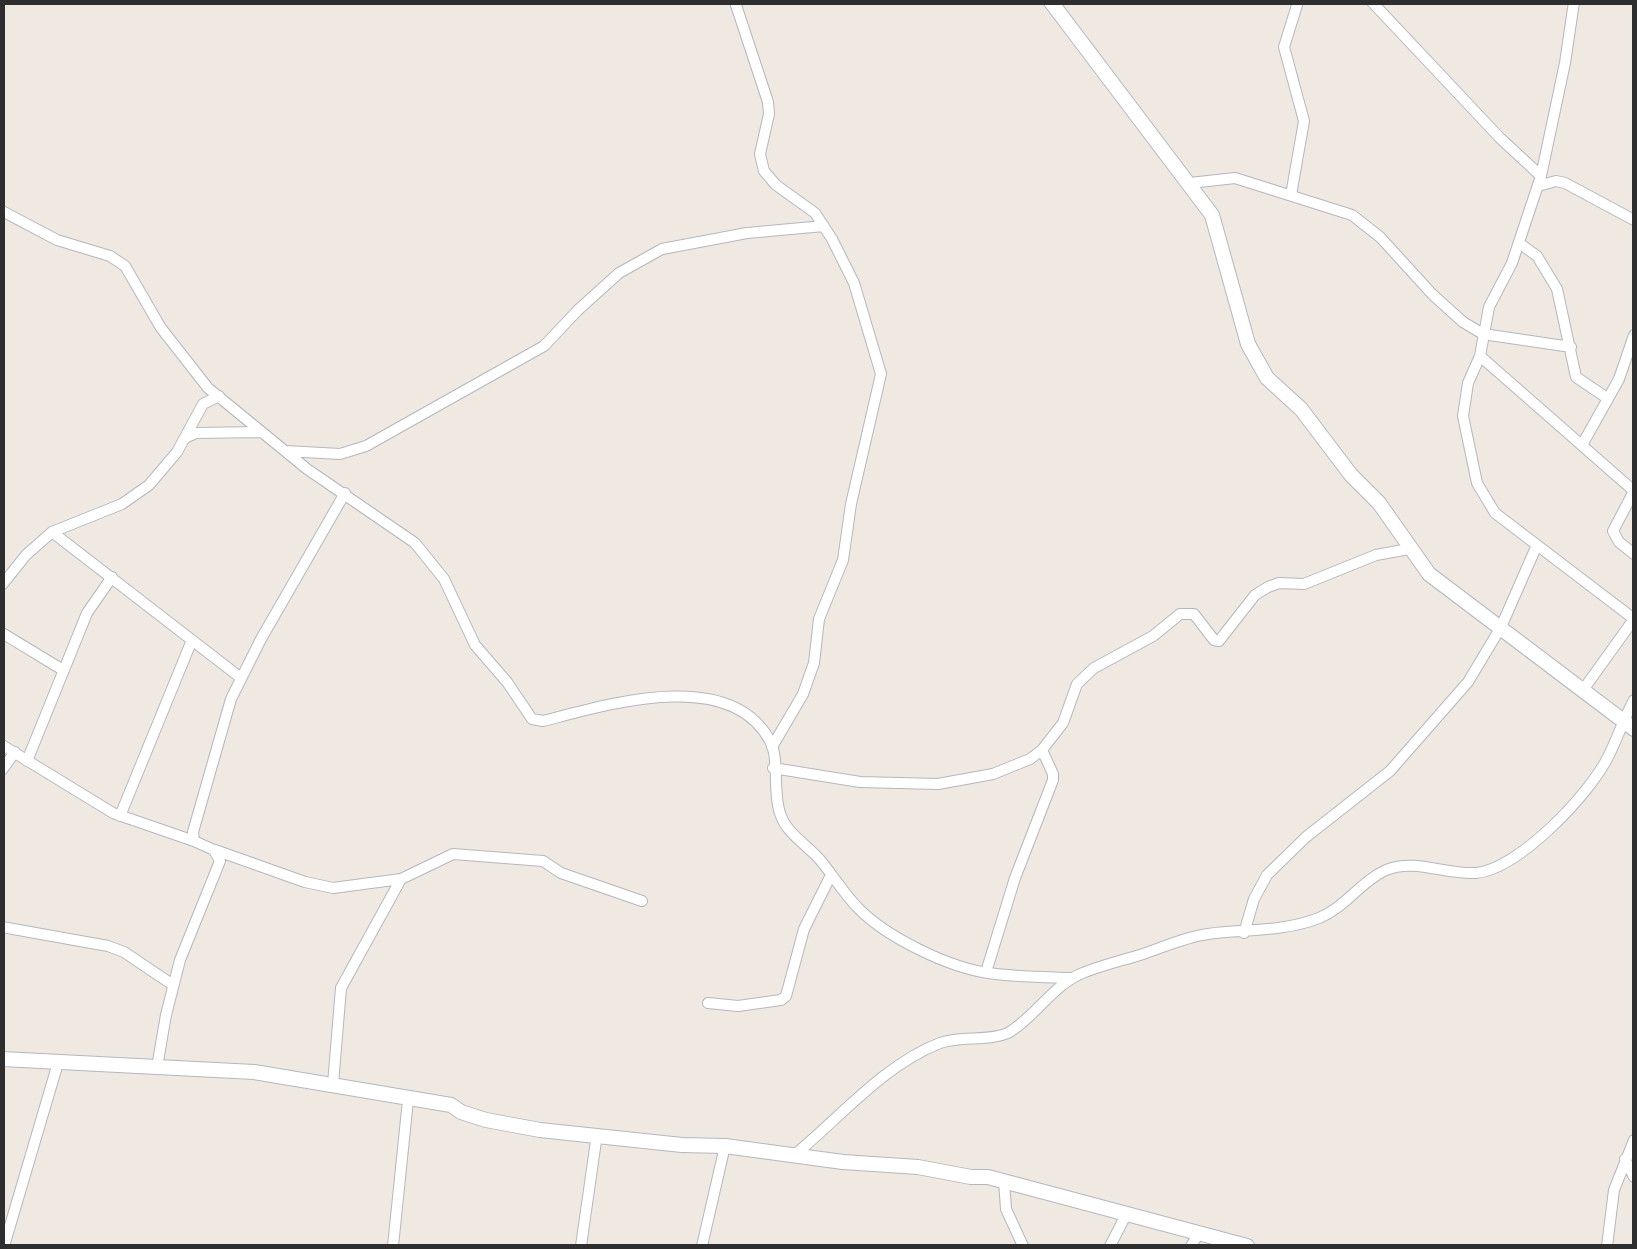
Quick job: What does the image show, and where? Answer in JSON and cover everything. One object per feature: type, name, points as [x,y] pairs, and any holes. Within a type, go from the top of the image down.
[{"type":"street","points":[[735,2],[768,102],[760,154],[764,170],[776,185],[815,212],[824,226],[854,283],[881,374],[851,504],[844,560],[820,618],[814,663],[804,694],[772,748]]},
{"type":"street","points":[[1052,2],[1212,215],[1248,344],[1266,378],[1301,409],[1443,588],[1629,724]]},
{"type":"street","points":[[1291,195],[1304,121],[1284,48],[1298,2]]},
{"type":"street","points":[[1372,2],[1539,181],[1565,183],[1634,220]]},
{"type":"street","points":[[1574,2],[1565,64],[1539,181],[1519,243],[1490,307],[1480,356],[1468,383],[1463,416],[1477,484],[1494,513],[1634,619],[1584,690]]},
{"type":"street","points":[[1190,183],[1235,178],[1352,215],[1463,322],[1483,334],[1571,347]]},
{"type":"street","points":[[2,211],[56,240],[110,256],[125,266],[160,328],[207,394],[219,396],[285,451],[403,532],[425,553],[444,578],[475,644],[532,719],[544,720],[622,700],[713,699],[742,710],[772,748],[781,816],[858,908],[894,935],[927,952],[986,972],[1072,978]]},
{"type":"street","points":[[285,451],[340,454],[366,446],[544,346],[620,274],[662,249],[747,233],[824,226]]},
{"type":"street","points":[[1519,243],[1537,256],[1558,289],[1576,378],[1608,398]]},
{"type":"street","points":[[1582,445],[1619,379],[1634,336]]},
{"type":"street","points":[[1480,356],[1634,491],[1613,531],[1634,554]]},
{"type":"street","points":[[2,584],[52,532],[136,496],[166,466],[207,394]]},
{"type":"street","points":[[184,438],[196,433],[262,432]]},
{"type":"street","points":[[194,842],[192,832],[231,698],[345,493]]},
{"type":"street","points":[[52,532],[241,678]]},
{"type":"street","points":[[1244,933],[1267,874],[1410,750],[1481,665],[1536,545]]},
{"type":"street","points":[[773,768],[847,781],[938,784],[993,774],[1042,750],[1063,723],[1082,679],[1104,662],[1154,636],[1180,614],[1194,614],[1219,642],[1255,596],[1268,587],[1279,583],[1304,584],[1376,555],[1409,549]]},
{"type":"street","points":[[27,761],[87,613],[112,577]]},
{"type":"street","points":[[2,633],[63,670]]},
{"type":"street","points":[[120,816],[192,640]]},
{"type":"street","points":[[793,1156],[898,1067],[941,1043],[1008,1034],[1072,978],[1189,938],[1296,925],[1332,913],[1375,876],[1394,867],[1412,865],[1466,873],[1500,865],[1556,821],[1592,782],[1629,724],[1634,700]]},
{"type":"street","points":[[763,732],[780,730]]},
{"type":"street","points":[[2,745],[120,816],[322,887],[402,879],[452,854],[526,862],[543,860],[561,873],[642,901]]},
{"type":"street","points":[[986,972],[1015,878],[1053,780],[1054,774],[1042,750]]},
{"type":"street","points":[[3,769],[8,752]]},
{"type":"street","points":[[157,1068],[173,985],[219,867],[214,850]]},
{"type":"street","points":[[708,1003],[738,1006],[782,1000],[786,996],[804,930],[831,875]]},
{"type":"street","points":[[333,1084],[341,988],[402,879]]},
{"type":"street","points":[[2,927],[108,946],[124,952],[173,985]]},
{"type":"street","points":[[2,1059],[254,1072],[451,1106],[486,1120],[540,1130],[918,1166],[1004,1180],[1126,1215],[1194,1240],[1247,1246]]},
{"type":"street","points":[[4,1246],[58,1062]]},
{"type":"street","points":[[393,1246],[408,1100]]},
{"type":"street","points":[[581,1246],[597,1134]]},
{"type":"street","points":[[1606,1246],[1614,1190],[1634,1140]]},
{"type":"street","points":[[702,1246],[725,1146]]},
{"type":"street","points":[[1625,1159],[1634,1177]]},
{"type":"street","points":[[1004,1180],[1006,1209],[1023,1246]]},
{"type":"street","points":[[1110,1246],[1126,1215]]}]
